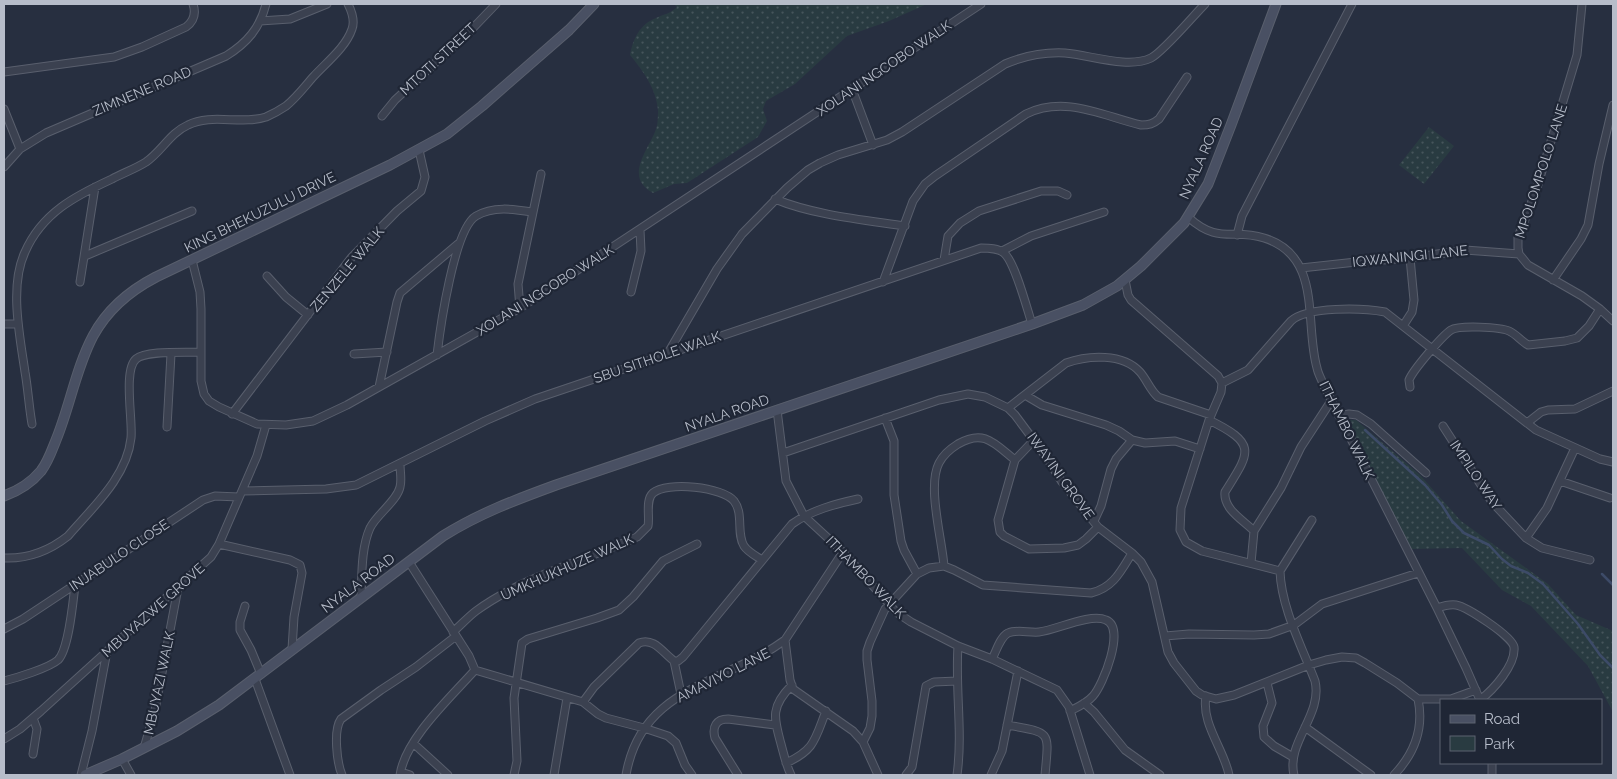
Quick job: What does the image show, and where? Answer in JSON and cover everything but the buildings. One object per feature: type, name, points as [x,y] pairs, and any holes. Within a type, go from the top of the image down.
[{"type":"street","points":[[4,72],[105,59],[127,53],[186,27],[193,21],[193,4]]},
{"type":"street","name":"ZIMNENE ROAD","points":[[4,167],[20,149],[46,133],[226,56],[252,36],[266,4]]},
{"type":"street","points":[[260,21],[290,19],[327,4]]},
{"type":"street","points":[[32,424],[17,324],[19,276],[24,253],[39,229],[60,206],[144,163],[170,137],[188,124],[206,120],[255,119],[271,115],[285,106],[297,96],[350,35],[353,22],[348,4]]},
{"type":"street","name":"MTOTI STREET","points":[[382,116],[395,100],[473,28],[496,4]]},
{"type":"street","name":"KING BHEKUZULU DRIVE","points":[[4,496],[16,492],[27,484],[41,470],[50,456],[89,345],[107,315],[124,297],[145,283],[419,150],[447,134],[476,112],[570,30],[594,4]]},
{"type":"street","name":"XOLANI NGCOBO WALK","points":[[192,260],[200,292],[201,381],[204,394],[209,401],[232,414],[257,424],[286,425],[312,421],[347,405],[520,308],[981,4]]},
{"type":"street","points":[[668,353],[717,269],[742,234],[775,199],[808,170],[838,155],[888,140],[1005,64],[1021,57],[1065,53],[1129,62],[1153,58],[1205,4]]},
{"type":"street","name":"NYALA ROAD","points":[[85,775],[144,748],[186,726],[219,705],[443,536],[494,508],[556,485],[1083,306],[1125,280],[1160,248],[1188,217],[1200,198],[1212,172],[1276,4]]},
{"type":"street","points":[[1237,235],[1242,216],[1352,4]]},
{"type":"street","name":"MPOLOMPOLO LANE","points":[[1582,4],[1577,55],[1536,191],[1518,237],[1519,254],[1528,265],[1582,296],[1613,321]]},
{"type":"street","points":[[883,282],[914,201],[925,184],[1026,114],[1039,108],[1060,106],[1106,114],[1148,125],[1159,119],[1186,77]]},
{"type":"street","points":[[852,89],[873,145]]},
{"type":"street","points":[[1553,280],[1581,239],[1588,225],[1599,164],[1613,105]]},
{"type":"street","points":[[4,109],[20,149]]},
{"type":"street","name":"ZENZELE WALK","points":[[232,414],[352,258],[398,211],[421,191],[425,177],[419,150]]},
{"type":"street","points":[[520,308],[518,284],[541,174]]},
{"type":"street","points":[[80,282],[95,187]]},
{"type":"street","points":[[944,260],[948,236],[979,210],[1041,191],[1058,191],[1067,195]]},
{"type":"street","points":[[775,199],[813,210],[905,226]]},
{"type":"street","points":[[438,355],[443,317],[458,244],[467,225],[475,217],[497,209],[509,208],[532,212]]},
{"type":"street","points":[[85,256],[192,211]]},
{"type":"street","points":[[1032,324],[1011,260],[1002,251],[1032,236],[1104,212]]},
{"type":"street","name":"ITHAMBO WALK","points":[[1188,217],[1202,228],[1216,234],[1256,236],[1272,241],[1287,250],[1300,268],[1306,282],[1316,367],[1331,401],[1437,608],[1480,699]]},
{"type":"street","points":[[631,292],[641,251],[640,230]]},
{"type":"street","points":[[380,387],[400,293],[458,244]]},
{"type":"street","name":"SBU SITHOLE WALK","points":[[240,494],[348,487],[368,480],[515,407],[668,353],[981,248],[992,248],[1002,251]]},
{"type":"street","name":"IQWANINGI LANE","points":[[1300,268],[1410,258],[1465,250],[1519,254]]},
{"type":"street","points":[[1402,326],[1412,312],[1414,300],[1410,258]]},
{"type":"street","name":"ZENZELE WALK","points":[[267,276],[286,297],[308,315]]},
{"type":"street","points":[[1125,280],[1131,300],[1218,376],[1222,383],[1221,392],[1210,418],[1181,508],[1180,530],[1182,537],[1190,546],[1202,551],[1280,571]]},
{"type":"street","points":[[1222,383],[1248,370],[1291,321],[1298,316],[1310,313],[1366,308],[1385,312],[1527,423],[1550,437],[1613,462]]},
{"type":"street","points":[[1410,387],[1408,384],[1410,378],[1451,330],[1458,328],[1502,329],[1512,333],[1528,345],[1572,340],[1584,332],[1600,309]]},
{"type":"street","points":[[4,324],[17,324]]},
{"type":"street","points":[[4,558],[33,555],[60,542],[68,536],[112,483],[126,459],[131,439],[130,385],[132,364],[145,356],[200,352]]},
{"type":"street","points":[[354,354],[386,352]]},
{"type":"street","points":[[167,427],[171,354]]},
{"type":"street","points":[[1008,408],[1066,363],[1088,358],[1110,358],[1134,366],[1141,373],[1153,393],[1158,397],[1210,418],[1241,441],[1245,449],[1244,460],[1225,492],[1225,497],[1227,506],[1254,531]]},
{"type":"street","points":[[1527,423],[1542,412],[1575,408],[1613,391]]},
{"type":"street","name":"IWAYINI GROVE","points":[[783,454],[954,396],[968,394],[985,397],[1008,408],[1023,424],[1062,482],[1096,524],[1141,562],[1149,576],[1168,652],[1174,663],[1196,691],[1206,696]]},
{"type":"street","points":[[1025,395],[1042,405],[1106,425],[1132,440],[1145,443],[1175,440],[1200,449]]},
{"type":"street","points":[[1251,563],[1254,531],[1281,488],[1301,446],[1331,401]]},
{"type":"street","name":"ITHAMBO WALK","points":[[777,410],[786,481],[804,516],[843,552],[896,612],[911,622],[958,646],[992,659],[1058,690],[1065,699],[1070,711],[1090,775]]},
{"type":"street","points":[[1339,416],[1357,415],[1371,424],[1426,473]]},
{"type":"street","points":[[886,418],[894,442],[894,495],[901,540],[904,550],[917,574]]},
{"type":"street","name":"MBUYAZWE GROVE","points":[[4,739],[33,718],[205,564],[219,544],[257,456],[266,425]]},
{"type":"street","name":"IMPILO WAY","points":[[1443,426],[1492,502],[1526,538],[1542,548],[1590,560]]},
{"type":"street","points":[[944,566],[935,500],[934,476],[939,462],[944,455],[958,444],[979,437],[991,440],[1014,460]]},
{"type":"street","points":[[1034,440],[1014,460],[998,520],[1000,532],[1004,536],[1029,549],[1064,548],[1078,545],[1086,539],[1096,524],[1111,469],[1116,459],[1132,440]]},
{"type":"street","points":[[1526,538],[1547,508],[1575,448]]},
{"type":"street","points":[[361,597],[368,533],[376,519],[399,490],[401,482],[400,464]]},
{"type":"street","points":[[1560,481],[1610,498]]},
{"type":"street","name":"UMKHUKHUZE WALK","points":[[455,634],[476,611],[499,596],[535,578],[637,537],[648,526],[651,494],[662,490],[694,487],[726,494],[734,501],[738,508],[741,538],[744,546],[762,560]]},
{"type":"street","name":"INJABULO CLOSE","points":[[4,629],[23,619],[203,500],[215,496],[240,494]]},
{"type":"street","points":[[674,661],[678,661],[683,657],[792,524],[804,516],[832,505],[858,499]]},
{"type":"street","points":[[1294,775],[1293,757],[1312,712],[1318,691],[1284,597],[1280,571],[1312,520]]},
{"type":"street","points":[[219,544],[290,560],[300,565],[302,573],[294,616],[292,649]]},
{"type":"street","points":[[514,775],[517,760],[514,698],[520,649],[524,641],[620,610],[665,560],[697,544]]},
{"type":"street","name":"AMAVIYO LANE","points":[[626,775],[629,762],[644,728],[663,708],[681,694],[702,682],[772,650],[785,640],[843,552]]},
{"type":"street","points":[[862,742],[870,728],[872,716],[867,651],[881,615],[917,574],[929,568],[944,566],[982,585],[1091,593],[1099,591],[1112,583],[1120,574],[1132,553]]},
{"type":"street","points":[[409,562],[476,670],[584,702],[606,718],[644,728],[671,738],[692,775]]},
{"type":"street","points":[[1165,636],[1205,633],[1269,634],[1294,625],[1322,604],[1418,573]]},
{"type":"street","points":[[4,681],[47,666],[59,659],[64,650],[75,585]]},
{"type":"street","name":"MBUYAZI WALK","points":[[144,748],[154,710],[178,588]]},
{"type":"street","points":[[1437,608],[1449,605],[1462,608],[1504,633],[1512,642],[1514,654],[1510,662],[1495,686],[1481,699]]},
{"type":"street","points":[[245,606],[240,622],[240,630],[251,650],[290,775]]},
{"type":"street","points":[[992,659],[1002,638],[1008,633],[1042,632],[1097,618],[1107,620],[1112,624],[1114,632],[1110,661],[1093,697],[1070,711]]},
{"type":"street","points":[[342,775],[338,760],[337,734],[341,719],[416,667],[455,634]]},
{"type":"street","points":[[785,640],[792,685],[797,692],[846,725],[862,742],[878,775]]},
{"type":"street","points":[[584,702],[594,687],[639,643],[648,641],[674,661],[681,694]]},
{"type":"street","points":[[957,775],[960,747],[957,681],[958,646]]},
{"type":"street","points":[[81,775],[92,732],[107,650]]},
{"type":"street","points":[[1229,775],[1206,716],[1204,706],[1206,696],[1225,697],[1334,658],[1356,658],[1397,683],[1418,699],[1451,699],[1476,690]]},
{"type":"street","points":[[410,775],[400,774],[404,760],[413,744],[429,721],[476,670]]},
{"type":"street","points":[[991,775],[1002,751],[1018,671]]},
{"type":"street","points":[[906,775],[912,767],[926,686],[934,682],[957,681]]},
{"type":"street","points":[[1267,683],[1272,703],[1263,726],[1264,737],[1274,746],[1293,757]]},
{"type":"street","points":[[791,775],[775,725],[778,706],[784,694],[792,685]]},
{"type":"street","points":[[554,775],[567,698]]},
{"type":"street","points":[[1394,775],[1412,753],[1418,736],[1420,720],[1418,699]]},
{"type":"street","points":[[1084,703],[1094,712],[1125,750],[1160,775]]},
{"type":"street","points":[[786,763],[808,751],[815,740],[826,712]]},
{"type":"street","points":[[33,718],[37,729],[33,754]]},
{"type":"street","points":[[738,775],[715,738],[716,722],[721,719],[728,719],[775,725]]},
{"type":"street","points":[[1007,725],[1038,731],[1045,736],[1048,746],[1045,775]]},
{"type":"street","points":[[1305,727],[1371,775]]},
{"type":"street","points":[[413,744],[448,775]]},
{"type":"street","points":[[122,759],[131,775]]},
{"type":"green space","points":[[674,4],[927,4],[889,21],[847,36],[795,84],[766,101],[763,109],[767,121],[758,137],[687,183],[674,184],[653,193],[644,186],[640,180],[639,173],[642,158],[657,127],[657,102],[648,80],[630,55],[635,38],[642,28],[650,21],[669,13],[677,7]]},
{"type":"green space","points":[[1429,127],[1454,146],[1424,184],[1399,165]]},
{"type":"green space","points":[[1345,420],[1356,420],[1420,475],[1461,521],[1548,584],[1576,615],[1613,631],[1613,712],[1588,666],[1531,606],[1502,590],[1462,548],[1411,549]]},
{"type":"waterway","points":[[1365,430],[1425,485],[1442,505],[1452,521],[1464,533],[1489,545],[1511,566],[1528,573],[1543,584],[1578,624],[1600,655],[1613,668]]},
{"type":"waterway","points":[[1602,574],[1613,585]]}]
